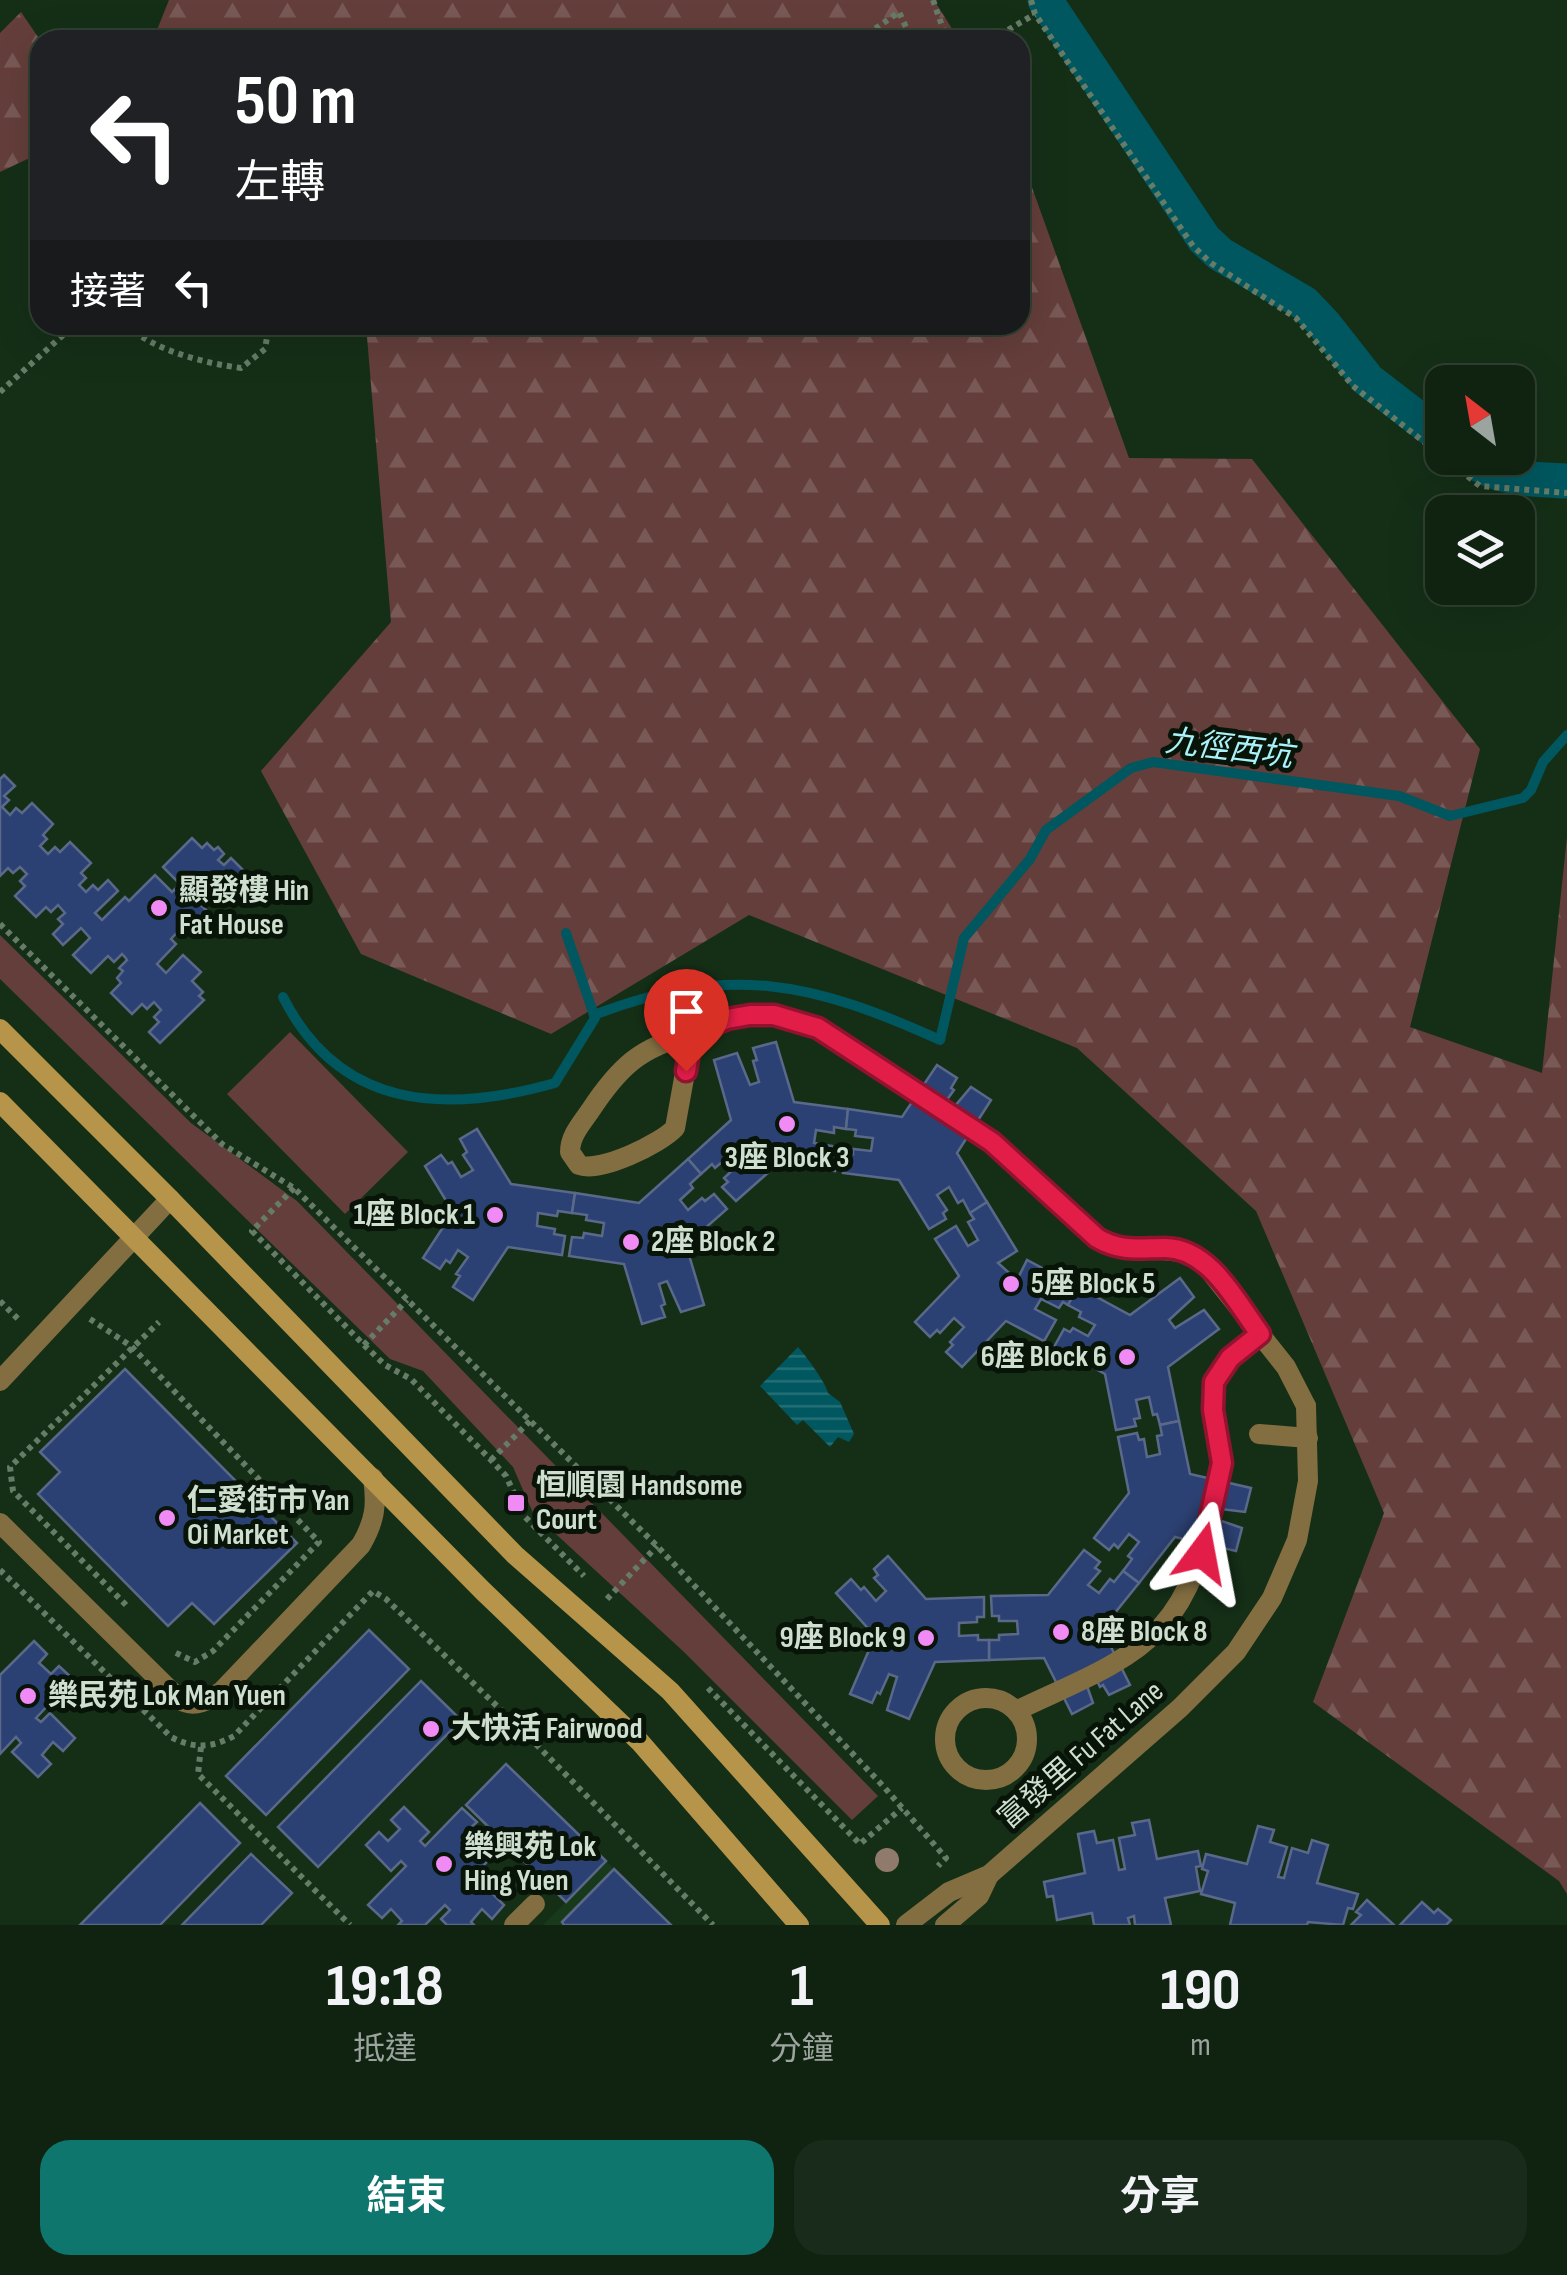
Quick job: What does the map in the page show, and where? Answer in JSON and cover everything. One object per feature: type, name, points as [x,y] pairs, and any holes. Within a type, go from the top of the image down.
[{"type":"main road","points":[[0,1029],[515,1555],[670,1691],[880,1925]]},
{"type":"main road","points":[[0,1102],[640,1742],[799,1925]]},
{"type":"street","points":[[692,1034],[675,1128],[656,1143],[595,1168],[580,1165],[570,1152],[570,1144],[612,1078],[648,1048],[727,1019],[774,1015],[818,1028],[992,1142],[1097,1238],[1113,1248],[1168,1248],[1202,1260],[1260,1334],[1230,1358],[1214,1382],[1213,1410],[1221,1472],[1202,1553],[1180,1602],[1160,1628],[1127,1655],[1016,1711]]},
{"type":"street","points":[[0,1380],[170,1200]]},
{"type":"street","name":"富發里 Fu Fat Lane","points":[[906,1925],[949,1892],[988,1875],[1180,1708],[1246,1639],[1272,1598],[1297,1540],[1306,1497],[1308,1438],[1306,1406],[1294,1380],[1260,1334]]},
{"type":"street","points":[[1259,1434],[1308,1438]]},
{"type":"street","points":[[0,1523],[180,1700],[199,1704],[222,1691],[361,1544],[374,1522],[373,1478]]},
{"type":"street","points":[[994,1698],[1016,1711],[1027,1734],[1022,1759],[1014,1769],[1003,1776],[978,1780],[956,1768],[944,1744],[950,1719],[957,1709],[968,1702],[994,1698]]},
{"type":"street","name":"富發里 Fu Fat Lane","points":[[946,1925],[979,1896],[988,1875]]},
{"type":"street","points":[[514,1925],[535,1904]]},
{"type":"path","points":[[933,0],[944,30]]},
{"type":"path","points":[[1030,0],[1035,14],[1193,246],[1211,264],[1296,318],[1353,386],[1425,443]]},
{"type":"path","points":[[873,30],[899,12],[907,30]]},
{"type":"path","points":[[1009,30],[1035,14]]},
{"type":"path","points":[[0,392],[63,335]]},
{"type":"path","points":[[140,335],[213,364],[242,368],[266,349],[268,335]]},
{"type":"path","points":[[1466,475],[1480,486],[1567,494]]},
{"type":"path","points":[[0,924],[222,1144],[294,1188],[657,1546],[946,1858],[933,1871],[952,1870]]},
{"type":"path","points":[[294,1188],[252,1231],[364,1344],[386,1365],[412,1379],[491,1460],[506,1476],[525,1517],[618,1608]]},
{"type":"path","points":[[364,1344],[407,1300]]},
{"type":"path","points":[[0,1301],[20,1320]]},
{"type":"path","points":[[82,1314],[131,1346],[319,1542],[213,1651],[195,1662],[178,1656],[166,1644]]},
{"type":"path","points":[[128,1606],[13,1491],[10,1467],[160,1322]]},
{"type":"path","points":[[491,1460],[530,1421]]},
{"type":"path","points":[[607,1599],[657,1546]]},
{"type":"path","points":[[373,1591],[386,1599],[530,1738],[713,1925]]},
{"type":"path","points":[[701,1682],[860,1844],[902,1808]]},
{"type":"path","points":[[530,1738],[544,1722]]},
{"type":"path","points":[[200,1747],[198,1774],[350,1925]]},
{"type":"shaded area","points":[[606,1861],[671,1925],[543,1925]]},
{"type":"green space","points":[[169,0],[934,0],[953,30],[157,30]]},
{"type":"green space","points":[[21,12],[33,30],[30,30],[30,158],[0,172],[0,33]]},
{"type":"green space","points":[[1030,182],[1129,458],[1252,459],[1480,749],[1410,1027],[1542,1073],[1567,837],[1567,1894],[1559,1881],[1313,1702],[1384,1513],[1256,1211],[1077,1048],[749,915],[551,1034],[361,954],[261,771],[391,622],[367,335],[1030,335]]},
{"type":"green space","points":[[0,935],[191,1123],[297,1201],[878,1796],[852,1820],[684,1652],[533,1513],[513,1467],[423,1371],[390,1359],[0,979]]},
{"type":"green space","points":[[290,1032],[408,1152],[345,1214],[227,1094]]},
{"type":"water","points":[[798,1347],[828,1393],[840,1402],[854,1434],[849,1442],[838,1437],[830,1447],[803,1420],[797,1425],[760,1386]]},
{"type":"building","name":"顯發樓 Hin Fat House","points":[[4,775],[15,786],[4,796],[9,800],[2,807],[10,815],[16,808],[22,813],[32,803],[53,824],[43,835],[47,839],[40,846],[48,854],[55,847],[60,852],[70,842],[91,863],[81,873],[86,878],[79,885],[86,892],[93,885],[98,890],[108,880],[118,891],[95,913],[102,920],[155,875],[172,892],[180,884],[163,867],[192,838],[202,848],[207,843],[214,850],[218,847],[224,854],[218,860],[224,865],[231,858],[243,870],[238,875],[242,879],[220,905],[216,900],[212,904],[198,891],[192,896],[206,910],[202,914],[207,919],[194,931],[186,923],[171,939],[176,944],[157,964],[166,973],[183,955],[201,972],[192,981],[203,992],[199,996],[204,1000],[160,1043],[149,1032],[159,1022],[154,1017],[161,1010],[154,1002],[147,1009],[142,1004],[132,1014],[111,993],[121,983],[117,978],[123,971],[119,968],[127,960],[125,957],[122,954],[114,962],[108,956],[91,973],[73,955],[90,938],[81,928],[63,945],[53,934],[63,924],[58,919],[65,913],[58,905],[51,912],[46,907],[36,917],[15,896],[25,886],[20,881],[27,874],[20,867],[13,873],[8,868],[0,876],[0,779]]},
{"type":"building","name":"3座 Block 3","points":[[776,1042],[794,1102],[848,1109],[846,1129],[834,1127],[834,1133],[816,1130],[814,1143],[832,1146],[831,1151],[838,1152],[835,1171],[779,1163],[736,1201],[722,1187],[728,1182],[724,1178],[737,1166],[729,1156],[701,1174],[688,1159],[731,1120],[714,1060],[737,1053],[750,1085],[759,1082],[753,1048]]},
{"type":"building","points":[[937,1065],[957,1078],[941,1108],[949,1113],[971,1087],[991,1100],[957,1153],[987,1202],[970,1213],[963,1200],[958,1203],[949,1187],[937,1195],[947,1210],[943,1213],[946,1219],[929,1229],[899,1180],[843,1173],[845,1153],[853,1154],[853,1149],[871,1151],[873,1138],[855,1136],[856,1130],[846,1129],[848,1109],[902,1117]]},
{"type":"building","name":"1座 Block 1","points":[[477,1129],[511,1184],[575,1193],[572,1213],[538,1213],[537,1226],[555,1229],[554,1234],[565,1236],[562,1255],[508,1247],[473,1300],[453,1287],[460,1276],[456,1274],[468,1257],[458,1250],[450,1263],[446,1260],[440,1269],[423,1258],[453,1212],[425,1166],[441,1155],[448,1164],[452,1162],[461,1177],[473,1170],[463,1155],[467,1152],[460,1139]]},
{"type":"building","name":"2座 Block 2","points":[[688,1159],[701,1174],[680,1200],[688,1210],[714,1194],[727,1209],[686,1245],[704,1305],[681,1312],[667,1281],[659,1284],[665,1317],[642,1324],[624,1264],[569,1256],[572,1237],[583,1238],[584,1233],[602,1236],[604,1223],[572,1213],[575,1193],[639,1203]]},
{"type":"building","name":"5座 Block 5","points":[[987,1202],[1017,1251],[998,1263],[1017,1280],[1027,1260],[1078,1287],[1068,1305],[1063,1302],[1059,1308],[1041,1299],[1035,1309],[1056,1320],[1044,1341],[1006,1321],[962,1367],[946,1352],[964,1327],[954,1318],[940,1333],[937,1330],[930,1337],[915,1322],[959,1276],[935,1239],[956,1226],[968,1246],[978,1240],[968,1222],[974,1219],[970,1213]]},
{"type":"building","name":"6座 Block 6","points":[[1180,1278],[1194,1297],[1169,1320],[1175,1328],[1204,1310],[1219,1329],[1168,1367],[1179,1421],[1160,1425],[1149,1397],[1136,1400],[1140,1418],[1134,1419],[1136,1426],[1116,1430],[1105,1374],[1054,1347],[1064,1329],[1070,1332],[1073,1328],[1088,1336],[1095,1325],[1079,1317],[1081,1312],[1068,1305],[1078,1287],[1130,1315]]},
{"type":"building","name":"仁愛街市 Yan Oi Market","points":[[125,1369],[297,1543],[214,1624],[192,1603],[168,1626],[38,1494],[60,1472],[40,1452]]},
{"type":"building","points":[[1179,1421],[1190,1474],[1251,1488],[1245,1512],[1212,1508],[1210,1517],[1242,1528],[1236,1551],[1175,1537],[1139,1583],[1123,1571],[1139,1542],[1129,1534],[1118,1548],[1114,1544],[1109,1550],[1094,1538],[1129,1493],[1118,1437],[1137,1433],[1139,1440],[1144,1439],[1147,1457],[1160,1454],[1160,1425]]},
{"type":"building","name":"8座 Block 8","points":[[1084,1550],[1100,1562],[1095,1568],[1100,1571],[1088,1585],[1099,1593],[1123,1571],[1139,1583],[1102,1629],[1130,1685],[1109,1695],[1090,1667],[1082,1672],[1093,1703],[1072,1714],[1044,1658],[989,1660],[989,1640],[1018,1634],[1017,1621],[999,1621],[999,1616],[992,1616],[991,1596],[1048,1595]]},
{"type":"building","name":"9座 Block 9","points":[[888,1556],[926,1599],[984,1597],[984,1617],[977,1617],[977,1622],[959,1623],[959,1636],[978,1635],[978,1640],[989,1640],[989,1660],[935,1662],[909,1719],[887,1710],[897,1677],[889,1674],[872,1703],[850,1694],[875,1636],[836,1593],[851,1579],[876,1601],[886,1591],[874,1578],[878,1575],[874,1569]]},
{"type":"building","points":[[369,1630],[409,1669],[266,1815],[226,1776]]},
{"type":"building","name":"樂民苑 Lok Man Yuen","points":[[34,1641],[47,1654],[39,1663],[51,1674],[59,1666],[73,1679],[36,1718],[41,1722],[50,1713],[75,1738],[63,1751],[53,1742],[42,1755],[51,1764],[38,1777],[12,1752],[21,1743],[16,1737],[0,1754],[0,1675]]},
{"type":"building","points":[[421,1681],[461,1720],[318,1867],[278,1827]]},
{"type":"building","points":[[506,1764],[606,1861],[566,1902],[466,1805]]},
{"type":"building","points":[[200,1803],[240,1843],[160,1925],[80,1925]]},
{"type":"building","name":"樂興苑 Lok Hing Yuen","points":[[404,1807],[429,1832],[420,1841],[425,1846],[462,1808],[477,1822],[468,1830],[480,1841],[488,1833],[502,1846],[465,1885],[470,1889],[479,1880],[504,1905],[492,1919],[482,1909],[471,1922],[474,1925],[447,1925],[441,1919],[450,1910],[445,1905],[425,1925],[398,1925],[402,1921],[391,1909],[382,1918],[368,1905],[406,1866],[401,1861],[391,1871],[366,1845],[379,1832],[388,1841],[400,1829],[391,1820]]},
{"type":"building","points":[[1149,1820],[1157,1859],[1198,1851],[1200,1891],[1165,1898],[1171,1925],[1135,1925],[1134,1916],[1128,1918],[1130,1925],[1094,1925],[1092,1913],[1057,1920],[1053,1896],[1047,1897],[1044,1882],[1085,1873],[1078,1834],[1094,1831],[1097,1843],[1113,1840],[1119,1870],[1125,1869],[1119,1838],[1135,1835],[1132,1823]]},
{"type":"building","points":[[1258,1826],[1274,1830],[1270,1842],[1287,1847],[1278,1877],[1284,1878],[1292,1848],[1308,1853],[1312,1840],[1328,1845],[1317,1883],[1358,1894],[1343,1925],[1230,1925],[1235,1903],[1201,1894],[1208,1871],[1202,1869],[1206,1854],[1247,1864]]},
{"type":"building","points":[[251,1854],[292,1893],[261,1925],[182,1925]]},
{"type":"building","points":[[614,1869],[671,1925],[564,1925],[562,1922]]},
{"type":"building","points":[[1367,1900],[1394,1925],[1351,1925],[1361,1915],[1356,1912]]},
{"type":"building","points":[[1422,1902],[1434,1913],[1438,1909],[1451,1920],[1446,1925],[1400,1925]]},
{"type":"waterway","points":[[1045,0],[1204,239],[1220,254],[1304,303],[1368,380],[1425,424]]},
{"type":"waterway","points":[[1509,475],[1567,481]]},
{"type":"waterway","name":"九徑西坑","points":[[594,1015],[687,989],[770,986],[851,1004],[940,1040],[964,938],[1030,859],[1046,830],[1131,768],[1153,762],[1399,796],[1450,816],[1523,798],[1531,790],[1543,762],[1567,735]]},
{"type":"waterway","points":[[283,997],[307,1034],[334,1062],[365,1082],[399,1094],[436,1099],[514,1093],[555,1083],[595,1018],[566,933]]},
{"type":"place","name":"顯發樓 Hin Fat House","points":[[159,908]]},
{"type":"place","name":"3座 Block 3","points":[[787,1124]]},
{"type":"place","name":"1座 Block 1","points":[[495,1215]]},
{"type":"place","name":"2座 Block 2","points":[[631,1242]]},
{"type":"place","name":"5座 Block 5","points":[[1011,1284]]},
{"type":"place","name":"6座 Block 6","points":[[1127,1357]]},
{"type":"place","name":"恒順園 Handsome Court","points":[[516,1503]]},
{"type":"place","name":"仁愛街市 Yan Oi Market","points":[[167,1518]]},
{"type":"place","name":"8座 Block 8","points":[[1061,1632]]},
{"type":"place","name":"9座 Block 9","points":[[926,1638]]},
{"type":"place","name":"樂民苑 Lok Man Yuen","points":[[28,1696]]},
{"type":"place","name":"大快活 Fairwood","points":[[431,1729]]},
{"type":"place","name":"樂興苑 Lok Hing Yuen","points":[[444,1864]]},
{"type":"route","points":[[686,1071],[692,1034],[705,1026],[750,1015],[774,1015],[818,1028],[992,1142],[1097,1238],[1113,1248],[1168,1248],[1202,1260],[1260,1334],[1230,1358],[1214,1382],[1213,1410],[1222,1463],[1202,1553]]}]
